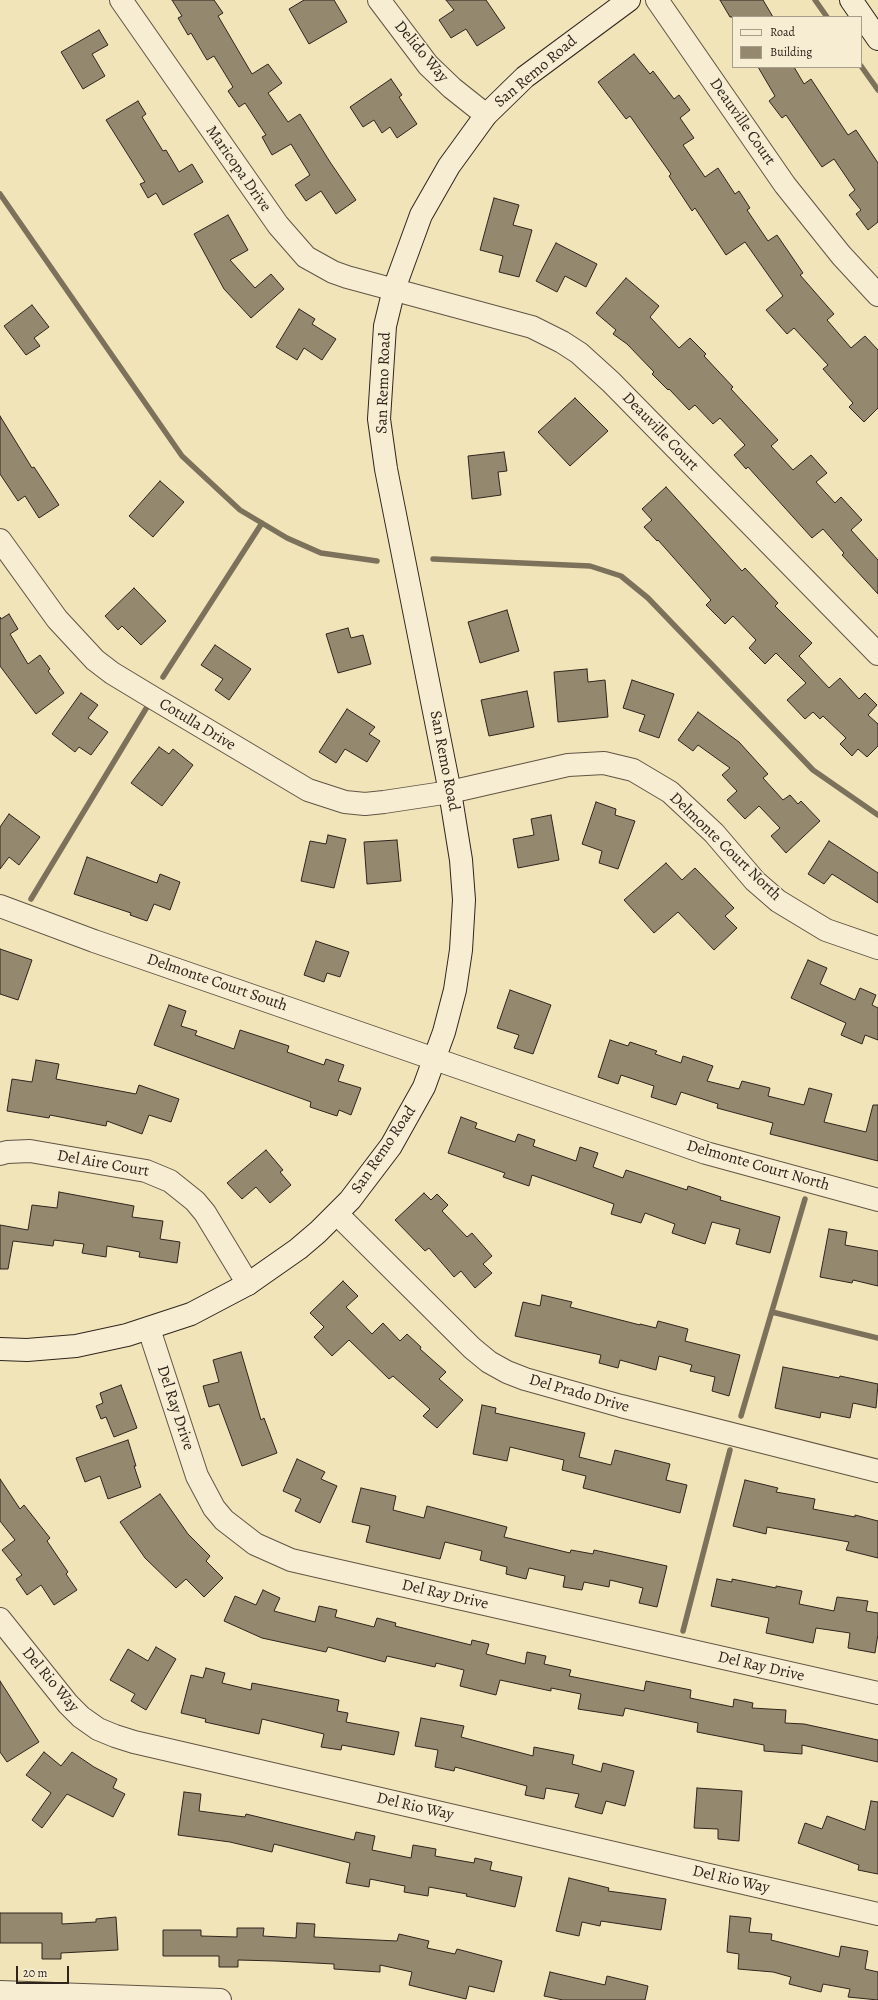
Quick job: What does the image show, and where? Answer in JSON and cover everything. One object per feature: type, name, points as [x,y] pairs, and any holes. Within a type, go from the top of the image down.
[{"type":"street","name":"Maricopa Drive","points":[[120,0],[278,225],[296,248],[306,257],[332,272],[394,289]]},
{"type":"street","name":"Delido Way","points":[[379,0],[428,65],[452,88],[486,114]]},
{"type":"street","name":"San Remo Road","points":[[0,1349],[27,1350],[76,1346],[149,1329],[191,1314],[248,1284],[298,1249],[337,1214],[363,1185],[391,1146],[415,1105],[435,1059],[455,990],[463,924],[461,860],[450,792],[386,469],[379,419],[385,326],[394,289],[412,236],[436,188],[449,166],[486,114],[525,77],[630,0]]},
{"type":"street","name":"Deauville Court","points":[[657,0],[785,185],[841,255],[878,295]]},
{"type":"street","points":[[851,0],[878,39]]},
{"type":"street","name":"Deauville Court","points":[[394,289],[532,327],[562,342],[579,353],[617,387],[878,654]]},
{"type":"street","name":"Cotulla Drive","points":[[0,540],[57,619],[81,647],[95,660],[112,673],[149,696],[308,790],[345,802],[365,804],[450,792]]},
{"type":"street","name":"Delmonte Court North","points":[[450,792],[568,765],[604,763],[633,770],[670,792],[714,833],[755,881],[778,901],[826,930],[878,948]]},
{"type":"street","name":"Delmonte Court South","points":[[0,906],[94,941],[435,1059]]},
{"type":"street","name":"Delmonte Court North","points":[[435,1059],[706,1153],[878,1200]]},
{"type":"street","name":"Del Aire Court","points":[[0,1154],[7,1152],[30,1152],[146,1170],[170,1181],[187,1193],[205,1213],[248,1284]]},
{"type":"street","name":"Del Prado Drive","points":[[337,1214],[472,1348],[489,1362],[507,1372],[525,1379],[621,1406],[878,1471]]},
{"type":"street","name":"Del Ray Drive","points":[[149,1329],[190,1455],[207,1496],[224,1520],[240,1534],[261,1547],[291,1560],[878,1693]]},
{"type":"street","name":"Del Rio Way","points":[[0,1619],[68,1704],[81,1717],[98,1729],[115,1736],[142,1744],[878,1914]]},
{"type":"street","points":[[0,1992],[220,2000]]},
{"type":"building","points":[[172,0],[214,0],[223,13],[218,16],[252,74],[268,64],[282,83],[268,93],[288,122],[300,114],[356,200],[336,214],[321,191],[306,201],[295,185],[310,175],[291,144],[272,155],[262,137],[266,135],[245,103],[239,107],[228,91],[233,87],[214,56],[207,60],[191,33],[188,35],[178,18],[182,16]]},
{"type":"building","points":[[304,0],[334,0],[347,22],[309,44],[289,9]]},
{"type":"building","points":[[446,0],[486,0],[505,28],[477,46],[466,29],[451,38],[439,20],[454,10]]},
{"type":"building","points":[[720,0],[763,0],[772,16],[732,16],[730,17]]},
{"type":"building","points":[[99,30],[108,45],[92,54],[105,76],[83,89],[61,52]]},
{"type":"building","points":[[634,54],[650,74],[653,71],[674,99],[679,95],[690,110],[680,118],[694,138],[683,145],[705,177],[718,168],[735,194],[739,191],[750,208],[747,210],[768,241],[777,235],[803,273],[800,275],[834,314],[827,320],[851,348],[865,336],[878,350],[878,408],[864,422],[849,407],[853,403],[823,369],[828,365],[794,328],[787,334],[766,310],[783,296],[745,242],[726,255],[695,208],[692,211],[669,176],[671,174],[630,116],[626,119],[598,82]]},
{"type":"building","points":[[759,68],[795,68],[804,84],[811,79],[848,135],[856,130],[878,163],[878,222],[868,230],[856,214],[861,210],[849,195],[855,190],[834,159],[822,167],[786,115],[782,118],[769,101],[775,96]]},
{"type":"building","points":[[391,79],[402,95],[399,97],[417,124],[397,138],[390,127],[382,133],[374,120],[363,127],[350,107]]},
{"type":"building","points":[[138,101],[146,114],[142,117],[163,151],[166,150],[179,172],[192,164],[203,182],[163,205],[156,193],[148,198],[140,184],[145,182],[106,120]]},
{"type":"building","points":[[494,198],[519,205],[513,225],[532,230],[519,277],[499,272],[503,256],[480,250]]},
{"type":"building","points":[[228,215],[248,250],[230,260],[255,288],[271,274],[284,289],[251,318],[224,289],[194,234]]},
{"type":"building","points":[[556,243],[597,264],[586,287],[565,276],[557,292],[536,281]]},
{"type":"building","points":[[626,278],[659,306],[650,317],[679,348],[690,338],[706,354],[704,356],[733,387],[731,389],[778,440],[771,446],[793,470],[811,455],[827,473],[816,482],[835,503],[841,497],[862,520],[851,530],[878,560],[878,594],[842,555],[844,553],[823,529],[812,538],[748,467],[746,469],[734,455],[745,445],[720,418],[713,424],[695,405],[689,410],[652,374],[654,372],[627,344],[613,334],[616,330],[596,313]]},
{"type":"building","points":[[32,305],[49,327],[34,338],[40,346],[26,355],[4,326]]},
{"type":"building","points":[[299,309],[315,319],[312,324],[336,339],[322,360],[304,348],[297,360],[276,347]]},
{"type":"building","points":[[575,398],[608,431],[570,466],[538,432]]},
{"type":"building","points":[[0,416],[32,468],[34,467],[59,505],[39,518],[25,496],[18,501],[0,474]]},
{"type":"building","points":[[504,452],[507,471],[498,472],[501,495],[472,499],[468,456]]},
{"type":"building","points":[[160,481],[184,502],[153,537],[129,516]]},
{"type":"building","points":[[666,487],[742,571],[745,568],[778,603],[775,606],[812,643],[799,656],[829,688],[840,678],[859,699],[865,693],[877,705],[868,715],[878,724],[878,746],[867,757],[858,749],[852,756],[840,744],[846,738],[823,716],[820,719],[813,712],[805,719],[787,700],[806,683],[776,653],[765,664],[749,648],[756,640],[733,616],[725,624],[706,605],[711,600],[658,540],[657,541],[644,527],[652,520],[642,509]]},
{"type":"building","points":[[134,588],[166,621],[141,645],[122,626],[118,630],[105,616]]},
{"type":"building","points":[[507,610],[519,651],[480,663],[468,622]]},
{"type":"building","points":[[9,614],[18,629],[10,634],[28,664],[40,655],[50,669],[48,671],[64,693],[36,714],[0,666],[0,617],[1,619]]},
{"type":"building","points":[[348,628],[351,638],[363,635],[371,664],[338,673],[326,634]]},
{"type":"building","points":[[215,645],[251,669],[229,700],[215,690],[223,679],[201,665]]},
{"type":"building","points":[[587,669],[588,682],[605,680],[608,717],[558,722],[554,672]]},
{"type":"building","points":[[632,680],[674,694],[659,738],[639,731],[645,715],[623,708]]},
{"type":"building","points":[[527,691],[534,727],[489,736],[481,700]]},
{"type":"building","points":[[81,693],[98,705],[88,718],[108,732],[91,755],[79,747],[75,752],[52,734]]},
{"type":"building","points":[[347,709],[375,727],[369,734],[380,741],[367,762],[345,749],[336,763],[319,752]]},
{"type":"building","points":[[698,712],[739,742],[768,774],[763,778],[783,800],[790,795],[798,804],[801,801],[820,821],[786,853],[771,836],[780,828],[759,806],[745,819],[727,800],[737,791],[722,775],[730,768],[698,745],[693,751],[678,740]]},
{"type":"building","points":[[159,747],[169,754],[173,749],[193,765],[162,806],[131,783]]},
{"type":"building","points":[[596,802],[616,809],[615,815],[635,821],[618,869],[599,863],[602,851],[582,844]]},
{"type":"building","points":[[9,814],[40,837],[19,865],[9,857],[0,869],[0,827]]},
{"type":"building","points":[[551,815],[559,860],[518,868],[513,839],[534,835],[531,819]]},
{"type":"building","points":[[328,835],[346,839],[334,888],[301,881],[310,841],[326,844]]},
{"type":"building","points":[[397,840],[401,881],[367,884],[364,842]]},
{"type":"building","points":[[829,841],[878,873],[878,903],[832,874],[824,884],[808,874]]},
{"type":"building","points":[[87,857],[157,883],[160,874],[180,882],[170,910],[154,904],[147,921],[130,915],[131,913],[74,894]]},
{"type":"building","points":[[666,863],[682,880],[695,868],[734,908],[725,916],[737,928],[714,950],[678,912],[654,933],[624,900]]},
{"type":"building","points":[[316,941],[349,952],[340,977],[327,973],[324,982],[304,975]]},
{"type":"building","points":[[0,949],[32,960],[18,1000],[0,994]]},
{"type":"building","points":[[808,960],[827,968],[820,984],[855,1000],[860,988],[876,995],[872,1005],[878,1008],[878,1040],[865,1035],[862,1044],[841,1035],[846,1023],[791,998]]},
{"type":"building","points":[[510,990],[551,1005],[533,1054],[514,1048],[519,1035],[497,1028]]},
{"type":"building","points":[[169,1005],[186,1011],[181,1026],[197,1031],[195,1035],[234,1049],[240,1030],[289,1046],[287,1052],[324,1065],[326,1059],[344,1065],[338,1081],[361,1088],[351,1115],[339,1110],[337,1116],[310,1107],[311,1102],[154,1045]]},
{"type":"building","points":[[610,1040],[628,1046],[630,1042],[657,1051],[655,1054],[681,1063],[683,1056],[713,1066],[707,1081],[739,1089],[742,1081],[770,1088],[768,1096],[804,1105],[809,1088],[832,1094],[824,1122],[866,1132],[873,1105],[878,1105],[878,1161],[770,1134],[773,1123],[717,1108],[718,1104],[681,1092],[676,1105],[651,1097],[654,1086],[621,1075],[618,1084],[598,1077]]},
{"type":"building","points":[[36,1060],[59,1064],[56,1079],[136,1094],[139,1085],[179,1099],[171,1122],[149,1115],[142,1134],[107,1121],[106,1126],[50,1115],[49,1118],[7,1111],[12,1079],[32,1082]]},
{"type":"building","points":[[461,1117],[477,1123],[475,1128],[515,1142],[518,1134],[535,1140],[533,1146],[576,1161],[580,1147],[598,1153],[593,1167],[623,1178],[626,1170],[687,1190],[688,1186],[721,1197],[720,1200],[780,1217],[770,1253],[736,1244],[740,1229],[712,1222],[705,1244],[672,1233],[675,1224],[645,1213],[641,1223],[611,1214],[614,1204],[532,1175],[529,1186],[503,1177],[505,1173],[448,1153]]},
{"type":"building","points":[[266,1150],[283,1170],[280,1172],[291,1185],[270,1203],[256,1187],[242,1199],[227,1183]]},
{"type":"building","points":[[59,1192],[134,1206],[132,1217],[163,1221],[160,1239],[180,1242],[177,1263],[139,1257],[140,1252],[107,1246],[106,1257],[82,1253],[84,1244],[54,1240],[53,1246],[13,1241],[8,1269],[0,1269],[0,1225],[28,1230],[32,1205],[57,1208]]},
{"type":"building","points":[[424,1193],[431,1200],[437,1194],[448,1205],[442,1211],[467,1237],[472,1233],[492,1256],[483,1264],[492,1273],[475,1288],[461,1271],[454,1277],[429,1248],[425,1251],[395,1220]]},
{"type":"building","points":[[829,1229],[847,1232],[845,1245],[878,1251],[878,1286],[853,1280],[852,1283],[820,1277]]},
{"type":"building","points":[[343,1281],[358,1296],[346,1307],[372,1334],[383,1323],[400,1341],[407,1334],[421,1347],[420,1349],[446,1372],[439,1379],[463,1400],[437,1428],[423,1416],[430,1409],[393,1376],[389,1379],[349,1340],[332,1356],[314,1337],[324,1327],[310,1313]]},
{"type":"building","points":[[542,1295],[572,1302],[570,1307],[640,1325],[656,1328],[658,1321],[688,1329],[685,1341],[740,1355],[729,1396],[712,1391],[715,1377],[690,1371],[692,1365],[659,1356],[656,1370],[620,1360],[618,1368],[599,1363],[601,1355],[515,1336],[523,1302],[540,1306]]},
{"type":"building","points":[[241,1352],[261,1420],[264,1418],[277,1453],[242,1466],[219,1404],[209,1407],[203,1386],[219,1382],[213,1360]]},
{"type":"building","points":[[783,1367],[878,1384],[876,1408],[853,1403],[850,1418],[821,1412],[820,1418],[775,1408]]},
{"type":"building","points":[[121,1385],[137,1428],[114,1437],[106,1417],[101,1419],[96,1406],[103,1403],[100,1393]]},
{"type":"building","points":[[482,1405],[496,1408],[495,1413],[585,1433],[579,1457],[611,1465],[615,1450],[670,1464],[666,1480],[687,1485],[680,1513],[583,1488],[586,1476],[562,1470],[564,1460],[510,1447],[507,1461],[473,1454]]},
{"type":"building","points":[[128,1440],[141,1487],[108,1499],[100,1476],[85,1482],[76,1458]]},
{"type":"building","points":[[297,1459],[325,1472],[321,1479],[337,1486],[320,1523],[295,1511],[301,1499],[283,1491]]},
{"type":"building","points":[[0,1479],[20,1509],[24,1505],[50,1538],[47,1541],[68,1572],[66,1574],[77,1590],[54,1605],[41,1585],[27,1595],[16,1579],[22,1575],[2,1550],[15,1540],[0,1521]]},
{"type":"building","points":[[745,1480],[778,1488],[776,1492],[815,1499],[813,1509],[855,1517],[855,1515],[878,1521],[878,1558],[846,1550],[849,1542],[767,1527],[766,1534],[733,1526]]},
{"type":"building","points":[[361,1488],[396,1496],[393,1510],[424,1518],[427,1506],[507,1527],[504,1537],[570,1553],[571,1550],[593,1554],[594,1550],[667,1566],[657,1607],[639,1603],[643,1588],[610,1580],[609,1587],[584,1582],[582,1590],[563,1587],[565,1576],[529,1568],[526,1579],[506,1574],[507,1567],[480,1560],[482,1551],[445,1542],[440,1559],[366,1542],[370,1526],[352,1522]]},
{"type":"building","points":[[160,1494],[188,1534],[210,1556],[206,1561],[223,1578],[204,1597],[186,1579],[176,1588],[145,1558],[120,1522]]},
{"type":"building","points":[[717,1579],[732,1582],[732,1579],[776,1588],[776,1586],[802,1591],[799,1604],[834,1611],[837,1597],[868,1601],[866,1611],[878,1613],[878,1634],[875,1653],[848,1648],[850,1633],[816,1628],[813,1643],[766,1633],[769,1618],[711,1606]]},
{"type":"building","points":[[263,1590],[280,1598],[274,1611],[315,1622],[319,1606],[337,1610],[335,1617],[374,1627],[377,1618],[396,1623],[395,1626],[471,1645],[472,1640],[489,1644],[486,1654],[525,1664],[527,1652],[546,1656],[544,1664],[571,1670],[569,1676],[644,1691],[646,1681],[691,1690],[690,1698],[733,1707],[734,1699],[753,1703],[752,1708],[786,1710],[785,1723],[804,1724],[878,1740],[878,1762],[802,1745],[802,1754],[764,1751],[764,1745],[697,1732],[698,1723],[625,1708],[623,1716],[578,1709],[581,1694],[551,1688],[551,1691],[500,1680],[496,1695],[460,1686],[464,1670],[436,1663],[435,1667],[387,1656],[385,1662],[328,1647],[326,1652],[262,1638],[224,1621],[235,1596],[256,1605]]},
{"type":"building","points":[[156,1647],[176,1659],[146,1710],[131,1701],[135,1694],[110,1680],[128,1649],[148,1661]]},
{"type":"building","points":[[206,1668],[225,1673],[222,1683],[251,1690],[252,1683],[339,1700],[337,1711],[348,1713],[346,1722],[399,1732],[394,1755],[342,1745],[341,1750],[321,1747],[324,1734],[262,1719],[259,1734],[205,1722],[206,1719],[181,1713],[191,1675],[203,1678]]},
{"type":"building","points":[[0,1681],[39,1742],[7,1762],[0,1752]]},
{"type":"building","points":[[421,1718],[464,1726],[461,1737],[533,1756],[534,1747],[574,1755],[572,1764],[601,1772],[603,1763],[634,1771],[625,1806],[606,1801],[602,1814],[575,1807],[579,1794],[546,1788],[544,1799],[525,1795],[527,1786],[455,1767],[454,1771],[435,1767],[438,1750],[415,1746]]},
{"type":"building","points":[[44,1752],[61,1766],[72,1752],[94,1767],[117,1779],[113,1788],[125,1794],[113,1817],[67,1794],[42,1828],[32,1820],[51,1793],[26,1775]]},
{"type":"building","points":[[697,1788],[742,1791],[739,1841],[718,1839],[718,1829],[694,1828]]},
{"type":"building","points":[[184,1792],[201,1794],[199,1811],[245,1817],[246,1814],[354,1840],[356,1832],[375,1836],[372,1850],[411,1858],[413,1845],[436,1849],[435,1856],[474,1863],[475,1858],[492,1862],[490,1870],[522,1877],[515,1907],[466,1896],[467,1894],[429,1887],[428,1896],[404,1892],[405,1886],[370,1879],[369,1887],[346,1883],[350,1863],[274,1844],[272,1852],[230,1842],[178,1835]]},
{"type":"building","points":[[871,1801],[878,1802],[878,1874],[858,1870],[859,1865],[798,1843],[805,1823],[822,1829],[827,1816],[865,1830]]},
{"type":"building","points":[[569,1878],[609,1888],[608,1891],[666,1899],[661,1930],[601,1921],[600,1926],[582,1922],[579,1936],[556,1931]]},
{"type":"building","points":[[0,1913],[62,1913],[62,1924],[96,1922],[96,1919],[116,1917],[118,1950],[61,1953],[61,1959],[42,1959],[42,1943],[0,1943]]},
{"type":"building","points":[[730,1916],[751,1918],[749,1932],[772,1934],[771,1940],[839,1957],[841,1946],[868,1951],[865,1969],[878,1972],[878,2000],[848,1997],[850,1989],[823,1984],[821,1992],[789,1984],[791,1977],[773,1972],[738,1969],[739,1954],[727,1952]]},
{"type":"building","points":[[297,1923],[315,1924],[314,1937],[397,1941],[399,1934],[429,1941],[427,1948],[455,1954],[457,1949],[502,1961],[494,1992],[469,1986],[466,1999],[409,1985],[412,1972],[380,1965],[380,1972],[334,1969],[334,1964],[276,1961],[238,1960],[238,1967],[219,1967],[219,1956],[163,1956],[163,1930],[201,1930],[201,1936],[237,1937],[237,1928],[264,1928],[263,1936],[296,1938]]},
{"type":"building","points":[[550,1972],[605,1985],[607,1976],[648,1986],[645,2000],[563,2000],[544,1996]]},
{"type":"waterway","points":[[815,0],[826,16]]},
{"type":"waterway","points":[[862,67],[878,90]]},
{"type":"waterway","points":[[0,194],[182,456],[240,510],[287,538],[321,553],[377,561]]},
{"type":"waterway","points":[[163,677],[262,523]]},
{"type":"waterway","points":[[433,559],[590,566],[621,576],[648,598],[813,770],[878,815]]},
{"type":"waterway","points":[[31,899],[147,707]]},
{"type":"waterway","points":[[741,1416],[805,1199]]},
{"type":"waterway","points":[[772,1312],[878,1338]]},
{"type":"waterway","points":[[683,1631],[730,1450]]}]
